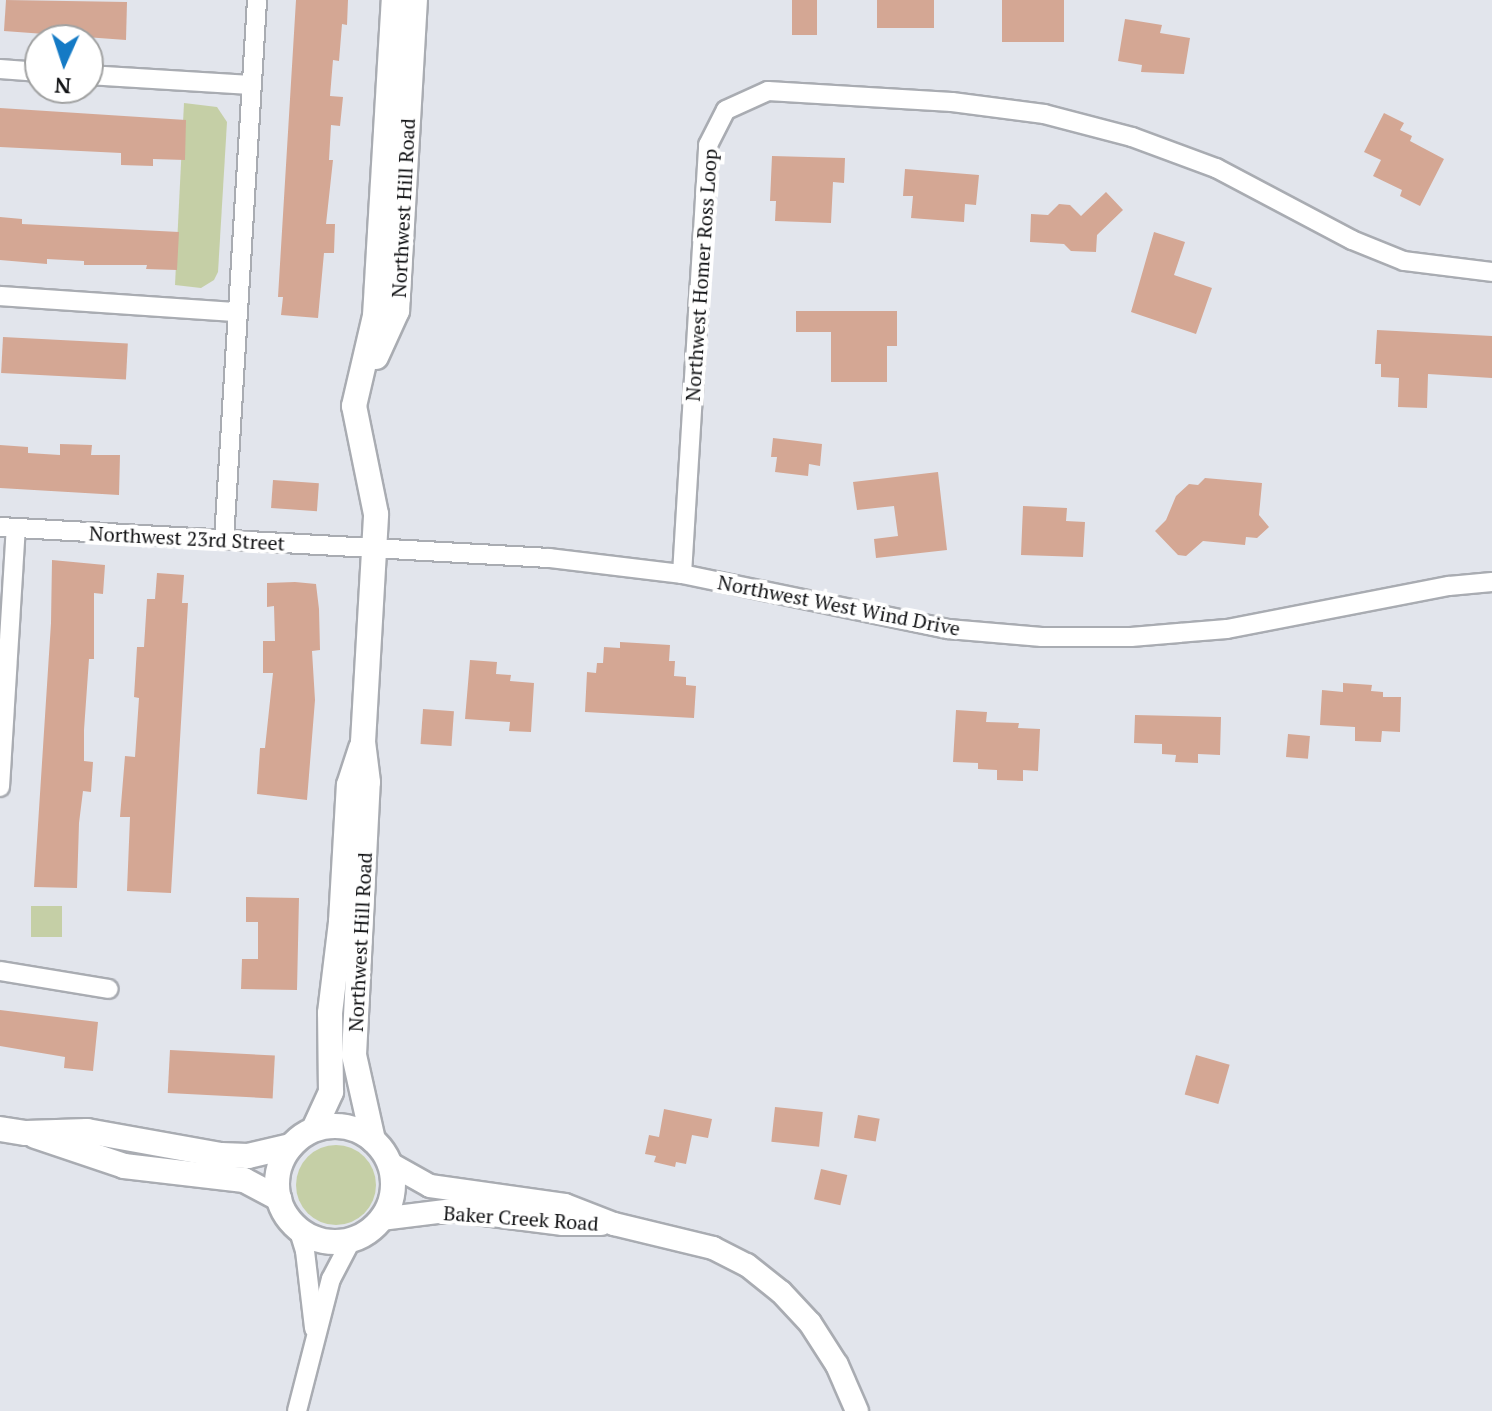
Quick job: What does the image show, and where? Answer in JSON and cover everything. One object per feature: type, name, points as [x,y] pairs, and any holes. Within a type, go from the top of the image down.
[{"type":"main road","name":"Northwest Hill Road","points":[[373,1140],[354,1055],[368,782],[363,742],[376,514],[354,406],[375,316],[394,0]]},
{"type":"main road","name":"Northwest Hill Road","points":[[354,406],[397,311],[415,0]]},
{"type":"main road","name":"Northwest Hill Road","points":[[314,1129],[331,1092],[330,1013],[341,922],[349,785],[363,742]]},
{"type":"main road","points":[[0,1129],[26,1133],[87,1131],[221,1155],[248,1156],[291,1146],[314,1129],[345,1126],[373,1140],[389,1163],[392,1192],[381,1219],[352,1239],[324,1241],[298,1228],[279,1199],[244,1180],[124,1166],[26,1133]]},
{"type":"main road","points":[[279,1199],[278,1171],[291,1146]]},
{"type":"street","points":[[224,540],[257,0]]},
{"type":"street","points":[[0,69],[24,71]]},
{"type":"street","points":[[104,76],[251,85]]},
{"type":"street","name":"Northwest Homer Ross Loop","points":[[682,574],[708,145],[726,110],[768,91],[952,102],[1044,114],[1132,137],[1216,168],[1352,240],[1404,261],[1492,272]]},
{"type":"street","points":[[0,296],[236,312]]},
{"type":"street","points":[[0,787],[8,527]]},
{"type":"street","name":"Northwest 23rd Street","points":[[8,527],[375,548]]},
{"type":"street","name":"Northwest West Wind Drive","points":[[375,548],[549,558],[682,574],[948,629],[1056,637],[1131,637],[1227,629],[1449,586],[1492,582]]},
{"type":"street","points":[[0,971],[109,989]]},
{"type":"street","name":"Baker Creek Road","points":[[389,1163],[430,1186],[565,1205],[614,1224],[713,1248],[747,1265],[781,1292],[810,1323],[837,1365],[857,1411]]},
{"type":"street","name":"Baker Creek Road","points":[[381,1219],[453,1210],[563,1224],[614,1224]]},
{"type":"street","points":[[298,1228],[306,1262],[314,1337]]},
{"type":"street","points":[[297,1411],[331,1279],[352,1239]]},
{"type":"green space","points":[[184,103],[217,107],[227,122],[218,272],[214,280],[201,288],[175,285]]},
{"type":"green space","points":[[31,906],[62,906],[62,937],[31,937]]},
{"type":"green space","points":[[328,1145],[344,1145],[365,1156],[376,1177],[376,1193],[365,1214],[344,1225],[328,1225],[314,1219],[302,1207],[296,1193],[296,1177],[302,1163],[314,1151]]},
{"type":"building","points":[[6,0],[127,2],[126,40],[104,38],[104,24],[24,24],[24,32],[4,31]]},
{"type":"building","points":[[296,0],[348,0],[347,25],[342,24],[339,61],[333,60],[330,96],[343,97],[340,126],[331,125],[329,160],[333,160],[326,224],[335,224],[334,253],[324,253],[318,318],[281,315],[283,297],[278,297]]},
{"type":"building","points":[[792,0],[817,0],[817,35],[792,35]]},
{"type":"building","points":[[877,0],[934,0],[934,28],[877,28]]},
{"type":"building","points":[[1002,0],[1064,0],[1064,42],[1002,42]]},
{"type":"building","points":[[1125,19],[1162,25],[1160,33],[1190,38],[1184,74],[1141,72],[1142,65],[1118,61]]},
{"type":"building","points":[[0,108],[186,120],[185,160],[153,159],[153,166],[121,165],[121,153],[0,147]]},
{"type":"building","points":[[1384,113],[1404,123],[1400,130],[1412,136],[1410,141],[1444,159],[1420,206],[1400,196],[1402,190],[1373,176],[1381,160],[1364,152]]},
{"type":"building","points":[[772,156],[845,158],[844,183],[833,182],[831,223],[775,221],[776,201],[770,201]]},
{"type":"building","points":[[905,169],[979,175],[976,205],[965,204],[964,222],[911,218],[913,196],[903,196]]},
{"type":"building","points":[[1106,192],[1123,210],[1097,235],[1096,252],[1071,251],[1064,244],[1030,242],[1031,214],[1048,215],[1059,204],[1070,205],[1081,216]]},
{"type":"building","points":[[0,217],[22,219],[22,224],[179,232],[177,270],[146,269],[147,265],[84,265],[84,261],[47,259],[47,264],[0,260]]},
{"type":"building","points":[[1154,232],[1185,242],[1174,275],[1212,288],[1196,334],[1131,312]]},
{"type":"building","points":[[796,311],[897,311],[897,346],[887,346],[887,382],[831,382],[831,332],[796,332]]},
{"type":"building","points":[[1377,330],[1492,336],[1492,378],[1428,374],[1427,408],[1398,407],[1399,378],[1381,377],[1381,364],[1375,364]]},
{"type":"building","points":[[3,337],[128,344],[126,379],[1,373]]},
{"type":"building","points":[[773,438],[822,444],[820,466],[809,464],[808,476],[775,472],[777,457],[771,457]]},
{"type":"building","points":[[60,444],[92,445],[91,455],[120,455],[119,495],[0,488],[0,445],[28,447],[28,453],[60,455]]},
{"type":"building","points":[[938,472],[947,550],[876,558],[874,539],[898,536],[894,506],[857,510],[853,482]]},
{"type":"building","points":[[1205,478],[1262,483],[1259,515],[1269,527],[1257,538],[1246,537],[1245,545],[1203,541],[1186,556],[1178,555],[1155,531],[1166,520],[1176,496],[1189,484],[1198,485]]},
{"type":"building","points":[[273,480],[319,483],[317,511],[271,508]]},
{"type":"building","points":[[1023,506],[1067,508],[1066,521],[1085,522],[1083,557],[1021,555]]},
{"type":"building","points":[[52,560],[105,565],[103,594],[94,593],[94,659],[89,659],[84,730],[84,761],[93,762],[91,792],[83,791],[77,888],[34,887],[51,623]]},
{"type":"building","points":[[157,573],[184,575],[182,603],[188,603],[171,893],[127,891],[130,817],[120,817],[125,756],[135,757],[139,698],[134,697],[137,647],[144,647],[147,599],[155,599]]},
{"type":"building","points":[[267,583],[316,584],[319,609],[320,650],[312,651],[315,700],[307,800],[257,794],[260,748],[265,748],[273,673],[263,673],[263,641],[275,641],[274,606],[267,607]]},
{"type":"building","points":[[620,642],[670,645],[669,661],[675,661],[674,676],[686,677],[686,685],[696,686],[694,718],[585,712],[587,672],[596,673],[597,663],[603,663],[604,647],[620,648]]},
{"type":"building","points":[[470,660],[497,662],[496,674],[511,675],[510,681],[534,683],[531,732],[509,731],[510,722],[465,719]]},
{"type":"building","points":[[1343,683],[1372,685],[1371,691],[1383,692],[1383,697],[1401,697],[1400,732],[1382,731],[1381,742],[1355,741],[1355,727],[1320,725],[1322,690],[1343,692]]},
{"type":"building","points":[[423,709],[454,711],[451,746],[421,744]]},
{"type":"building","points":[[956,710],[987,712],[986,722],[1019,723],[1018,728],[1040,729],[1038,771],[1023,770],[1023,781],[997,780],[997,770],[978,769],[978,763],[953,762]]},
{"type":"building","points":[[1135,715],[1221,717],[1220,755],[1198,754],[1198,763],[1175,762],[1176,755],[1162,754],[1162,744],[1134,743]]},
{"type":"building","points":[[1288,734],[1310,736],[1308,759],[1286,757]]},
{"type":"building","points":[[246,897],[299,898],[297,990],[241,989],[242,959],[258,959],[258,922],[246,922]]},
{"type":"building","points":[[0,1010],[98,1022],[93,1071],[64,1068],[65,1057],[0,1046]]},
{"type":"building","points":[[170,1050],[275,1055],[273,1098],[168,1093]]},
{"type":"building","points":[[1196,1055],[1230,1065],[1218,1104],[1185,1094]]},
{"type":"building","points":[[775,1107],[823,1112],[819,1147],[771,1142]]},
{"type":"building","points":[[664,1109],[712,1119],[708,1138],[692,1135],[686,1164],[676,1162],[675,1167],[654,1162],[656,1156],[645,1154],[649,1135],[659,1137]]},
{"type":"building","points":[[858,1115],[880,1119],[876,1141],[854,1138]]},
{"type":"building","points":[[821,1169],[847,1175],[840,1205],[814,1199]]}]
